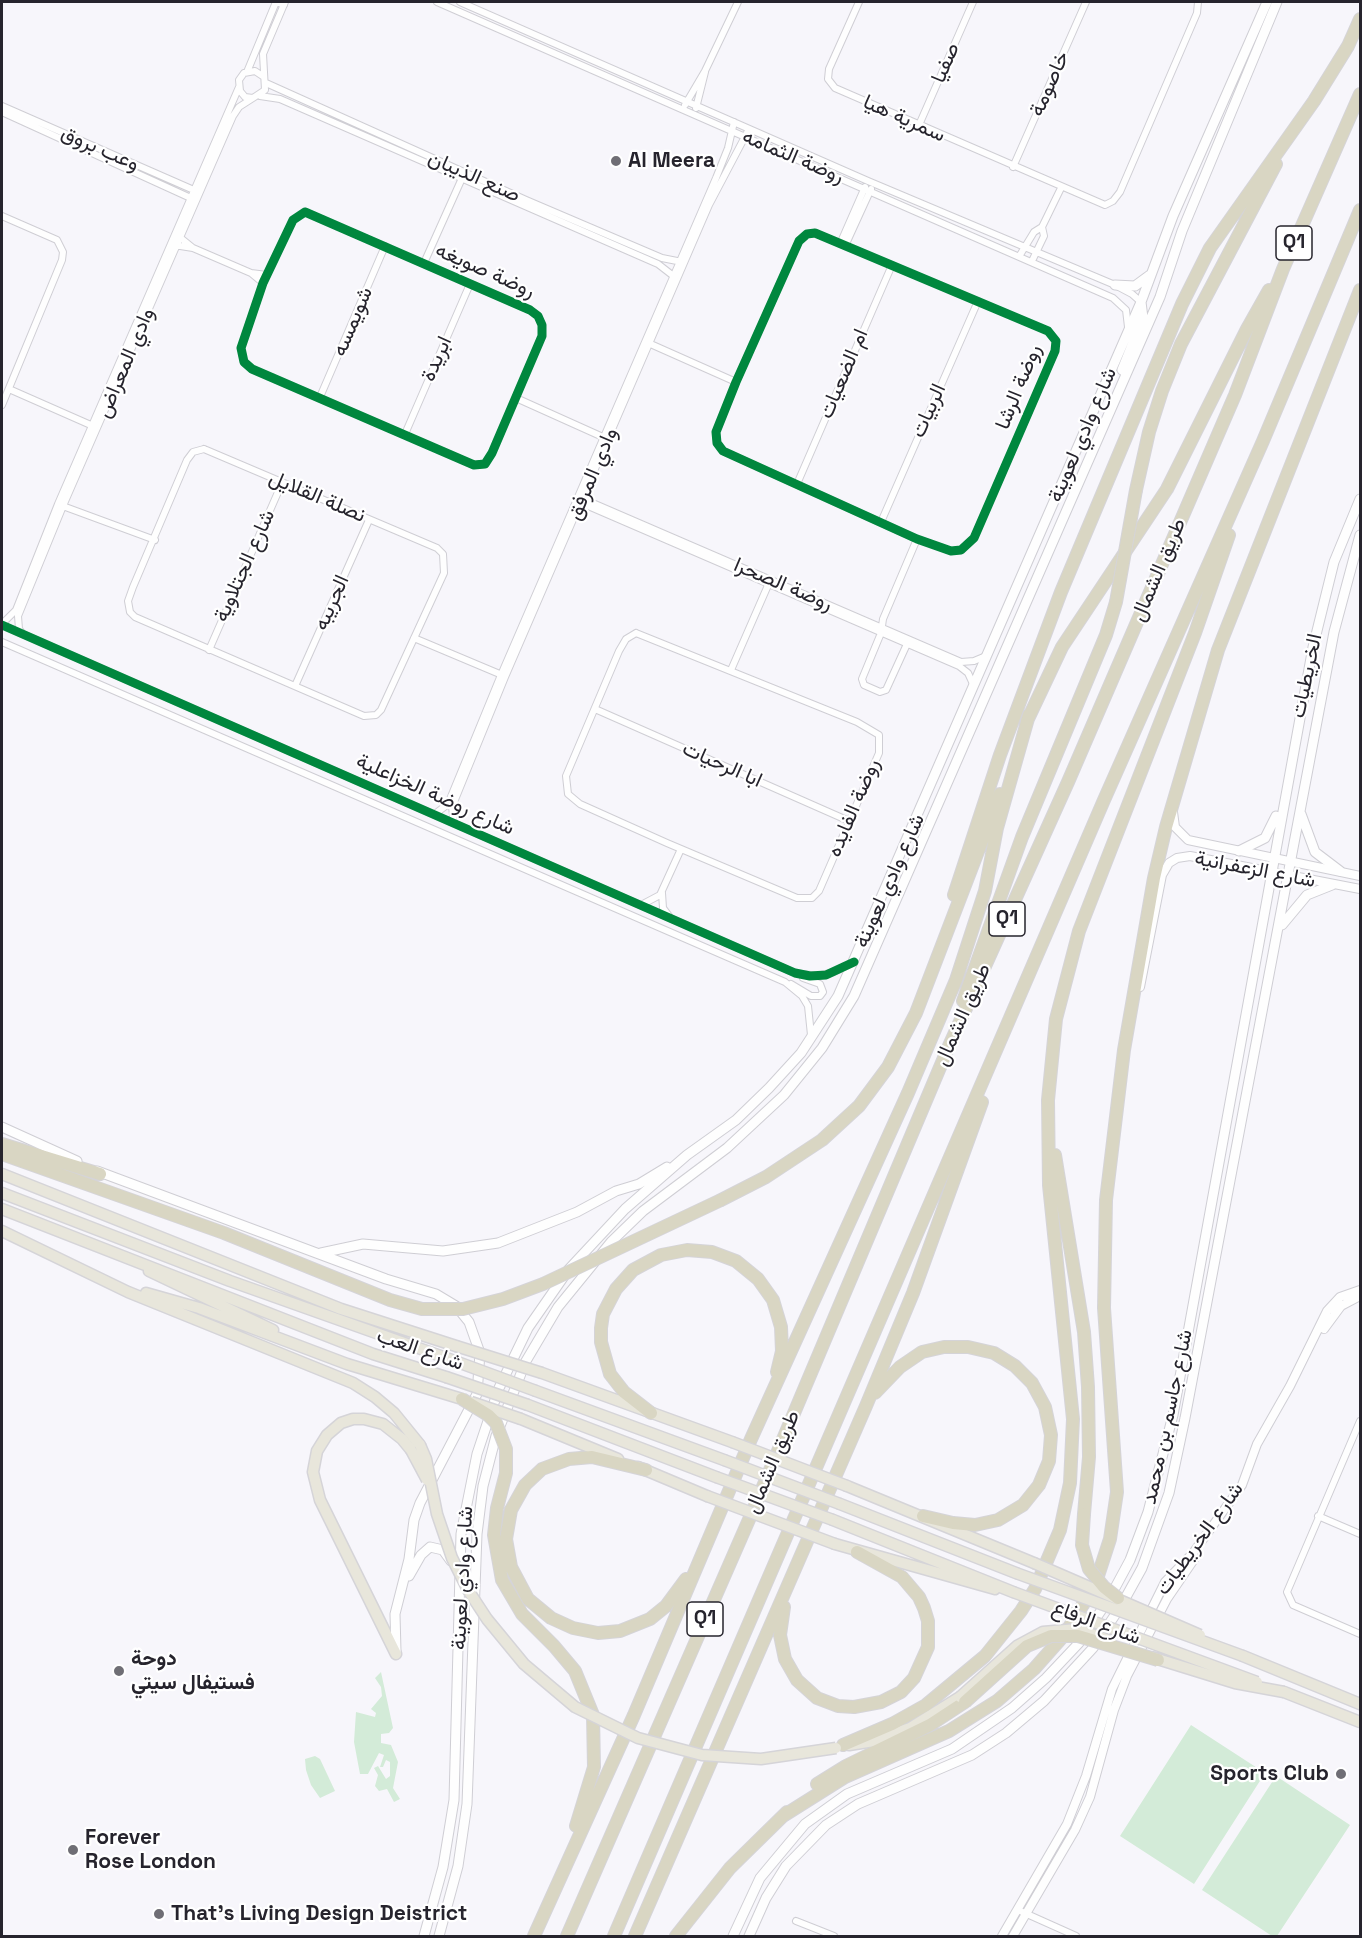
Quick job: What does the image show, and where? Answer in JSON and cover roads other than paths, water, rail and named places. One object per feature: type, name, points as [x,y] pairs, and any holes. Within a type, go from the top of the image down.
[{"type":"highway","points":[[2,1154],[214,1229],[406,1306],[422,1309],[464,1309],[503,1299],[553,1279],[721,1200],[795,1159],[822,1140],[858,1106],[903,1043],[940,945],[959,879],[1008,733],[1061,592],[1155,366],[1210,248],[1296,126],[1348,46],[1360,19]]},
{"type":"highway","name":"طريق الشمال","points":[[567,1936],[751,1515],[957,1029],[1235,395],[1283,269],[1360,94]]},
{"type":"highway","points":[[957,1029],[980,950],[1042,787],[1106,635],[1116,602],[1136,490],[1152,421],[1181,344],[1211,283],[1296,126]]},
{"type":"highway","name":"طريق الشمال","points":[[614,1936],[1263,441],[1360,210]]},
{"type":"highway","points":[[940,945],[951,925],[1029,715],[1062,647],[1167,489],[1247,329],[1283,269]]},
{"type":"highway","points":[[783,1816],[845,1777],[949,1731],[997,1701],[1034,1669],[1065,1634],[1095,1585],[1110,1539],[1117,1492],[1104,1308],[1104,1249],[1111,1152],[1130,1019],[1154,878],[1173,802],[1222,639],[1360,290]]},
{"type":"highway","points":[[840,1746],[885,1727],[926,1705],[985,1656],[1021,1611],[1035,1589],[1060,1530],[1070,1483],[1073,1419],[1050,1185],[1048,1124],[1052,1049],[1059,1001],[1072,951],[1195,633],[1263,441]]},
{"type":"highway","points":[[534,1936],[634,1715],[772,1392],[820,1289],[956,980],[985,891],[998,828],[1029,715]]},
{"type":"highway","points":[[635,1936],[866,1406],[969,1142],[989,1069]]},
{"type":"highway","points":[[1048,1124],[1084,1332],[1090,1425],[1084,1514],[1084,1557],[1095,1578],[1118,1598]]},
{"type":"highway","points":[[2,1144],[100,1174]]},
{"type":"highway","points":[[651,1413],[624,1392],[610,1374],[601,1342],[602,1321],[608,1301],[624,1279],[641,1265],[674,1251],[700,1250],[725,1256],[749,1269],[766,1289],[778,1313],[783,1340],[772,1392]]},
{"type":"highway","points":[[866,1406],[879,1387],[910,1359],[932,1349],[955,1346],[980,1349],[1006,1360],[1023,1372],[1039,1394],[1049,1422],[1050,1449],[1045,1474],[1032,1496],[1011,1514],[986,1523],[964,1525],[923,1516]]},
{"type":"highway","points":[[462,1399],[480,1409],[496,1423],[506,1449],[506,1473],[497,1508],[494,1535],[502,1580],[522,1614],[571,1665],[585,1690],[593,1715],[596,1749],[594,1767],[561,1873]]},
{"type":"highway","points":[[646,1470],[601,1458],[581,1457],[552,1464],[525,1485],[511,1510],[506,1539],[511,1567],[528,1599],[551,1618],[573,1628],[598,1633],[630,1628],[650,1619],[666,1606],[705,1548]]},
{"type":"highway","points":[[791,1578],[780,1635],[785,1659],[797,1680],[806,1690],[828,1703],[854,1707],[881,1702],[901,1692],[920,1669],[928,1647],[928,1621],[919,1597],[902,1577],[857,1552]]},
{"type":"highway","points":[[676,1936],[723,1876],[783,1816],[834,1773],[930,1725],[1027,1646],[1051,1636],[1078,1635],[1158,1660]]},
{"type":"main road","name":"شارع وادي لعوينة","points":[[424,1936],[445,1857],[454,1800],[461,1534],[477,1454],[499,1388],[528,1328],[549,1294],[596,1238],[625,1209],[687,1155],[754,1103],[810,1041],[838,996],[1141,302],[1173,216],[1267,2]]},
{"type":"main road","name":"شارع وادي لعوينة","points":[[439,1936],[458,1866],[467,1804],[477,1534],[483,1486],[496,1436],[526,1361],[548,1321],[568,1293],[626,1226],[762,1118],[801,1076],[838,1025],[864,976],[1168,278],[1182,231],[1277,2]]},
{"type":"main road","points":[[1115,285],[1135,286],[1153,271]]},
{"type":"main road","points":[[1090,455],[1143,318],[1141,302]]},
{"type":"main road","name":"الخريطيات","points":[[1273,858],[1325,597],[1340,544],[1360,499]]},
{"type":"main road","name":"الخريطيات","points":[[1292,862],[1340,605],[1360,535]]},
{"type":"main road","points":[[1239,851],[1260,842],[1268,833],[1285,791]]},
{"type":"main road","points":[[1300,813],[1315,852],[1340,872]]},
{"type":"main road","name":"شارع جاسم بن محمد","points":[[733,1936],[760,1878],[805,1824],[847,1794],[952,1749],[1007,1712],[1046,1678],[1079,1642],[1100,1614],[1124,1572],[1148,1512],[1173,1415],[1273,858]]},
{"type":"main road","name":"شارع جاسم بن محمد","points":[[749,1936],[778,1878],[816,1833],[858,1804],[955,1764],[1006,1733],[1044,1701],[1082,1661],[1130,1592],[1159,1525],[1171,1484],[1292,862]]},
{"type":"main road","points":[[1278,929],[1306,895],[1332,885]]},
{"type":"main road","points":[[2,1127],[91,1167],[100,1174],[445,1299],[464,1315],[477,1340],[480,1363],[477,1394],[420,1503],[414,1520],[402,1589],[395,1614],[396,1654]]},
{"type":"main road","points":[[321,1253],[363,1244],[443,1251],[498,1243],[577,1212],[616,1191],[639,1185],[687,1155]]},
{"type":"main road","points":[[2,1174],[330,1305],[542,1373],[847,1486],[1173,1621],[1243,1656]]},
{"type":"main road","name":"شارع العب","points":[[2,1193],[230,1281],[452,1360],[840,1504]]},
{"type":"main road","name":"شارع العب","points":[[2,1209],[372,1354],[528,1405],[833,1520]]},
{"type":"main road","points":[[2,1231],[128,1292],[353,1383],[375,1396],[394,1413],[415,1448]]},
{"type":"main road","points":[[118,1253],[163,1279],[271,1329],[284,1341]]},
{"type":"main road","points":[[128,1292],[154,1295],[190,1306],[347,1364],[521,1419],[706,1496],[857,1552],[987,1589],[1011,1591]]},
{"type":"main road","points":[[396,1654],[320,1500],[313,1472],[317,1451],[327,1435],[341,1423],[353,1419],[364,1419],[383,1424],[426,1459],[431,1488],[452,1558],[468,1590],[487,1619],[537,1677],[575,1707],[638,1738],[702,1755],[761,1759],[874,1742],[904,1731],[962,1699]]},
{"type":"main road","name":"شارع الرفاع","points":[[840,1504],[1016,1573],[1243,1656],[1360,1704]]},
{"type":"main road","name":"شارع الرفاع","points":[[833,1520],[1011,1591],[1360,1722]]},
{"type":"main road","points":[[402,1589],[421,1555],[430,1547],[439,1548],[446,1553],[459,1582]]},
{"type":"main road","points":[[1158,1660],[1235,1683],[1284,1692]]},
{"type":"street","points":[[260,96],[265,80],[263,54],[285,3],[276,2]]},
{"type":"street","name":"وادي المعراض","points":[[197,191],[239,87],[239,80],[247,72],[276,2]]},
{"type":"street","name":"روضة الثمامه","points":[[437,2],[1020,255],[1120,303],[1127,314],[1128,331]]},
{"type":"street","points":[[454,9],[463,2]]},
{"type":"street","points":[[463,2],[463,13]]},
{"type":"street","name":"روضة الثمامه","points":[[463,2],[871,182],[1115,285],[1141,302]]},
{"type":"street","points":[[682,108],[705,72],[738,2]]},
{"type":"street","name":"سمرية هيا","points":[[859,2],[829,69],[830,82],[839,90],[1100,205],[1110,204],[1117,197],[1197,13],[1198,2]]},
{"type":"street","name":"صفيا","points":[[920,125],[973,2]]},
{"type":"street","name":"خاصومة","points":[[1013,167],[1086,2]]},
{"type":"street","points":[[247,72],[255,71],[265,80]]},
{"type":"street","points":[[694,113],[705,72]]},
{"type":"street","name":"صنع الذيبان","points":[[265,80],[463,176],[658,264],[675,277]]},
{"type":"street","points":[[239,87],[242,94],[253,98]]},
{"type":"street","name":"وادي المعراض","points":[[2,625],[16,610],[173,244],[233,116],[239,107],[260,96]]},
{"type":"street","name":"صنع الذيبان","points":[[260,96],[280,99],[662,258],[683,262]]},
{"type":"street","name":"وعب بروق","points":[[2,106],[197,191]]},
{"type":"street","name":"وعب بروق","points":[[2,112],[193,199]]},
{"type":"street","name":"وادي المرفق","points":[[683,262],[716,178],[734,122]]},
{"type":"street","name":"وادي المرفق","points":[[435,814],[448,804],[675,277],[749,129]]},
{"type":"street","name":"روضة صويغه","points":[[424,263],[463,176]]},
{"type":"street","points":[[842,245],[871,182]]},
{"type":"street","points":[[1020,255],[1034,232],[1042,227],[1061,188]]},
{"type":"street","name":"روضة صويغه","points":[[305,212],[424,263],[530,310],[538,316],[542,325],[542,336],[516,398],[492,453],[481,465],[474,465],[252,369],[242,358],[242,342],[263,283],[293,220],[305,212]]},
{"type":"street","points":[[2,216],[57,240],[63,252],[62,260],[2,405]]},
{"type":"street","points":[[1032,261],[1044,236],[1042,227]]},
{"type":"street","name":"روضة الرشا","points":[[815,233],[842,245],[1048,331],[1056,341],[1055,351],[970,544],[961,550],[951,551],[917,540],[719,447],[715,440],[736,382],[802,238],[815,233]]},
{"type":"street","points":[[177,235],[193,248]]},
{"type":"street","points":[[173,244],[193,248],[251,273],[267,275]]},
{"type":"street","name":"شويمسه","points":[[320,397],[385,246]]},
{"type":"street","name":"ام الضعيات","points":[[797,484],[892,265]]},
{"type":"street","points":[[251,273],[263,283]]},
{"type":"street","name":"ابريدة","points":[[405,434],[470,284]]},
{"type":"street","name":"الربيات","points":[[881,522],[978,301]]},
{"type":"street","points":[[647,343],[736,382]]},
{"type":"street","points":[[9,389],[95,427]]},
{"type":"street","points":[[516,398],[605,439]]},
{"type":"street","name":"نصلة القلايل","points":[[197,451],[211,451],[369,520],[437,548],[445,557],[444,573],[381,710],[376,715],[364,716],[208,650],[135,617],[128,609],[133,587],[155,540],[187,460],[197,451]]},
{"type":"street","name":"شارع الجتلاوية","points":[[208,650],[282,483]]},
{"type":"street","name":"روضة الصحرا","points":[[579,500],[961,662],[979,660],[989,653]]},
{"type":"street","points":[[61,505],[155,540]]},
{"type":"street","name":"وادي المعراض","points":[[24,635],[18,629],[18,616],[61,505]]},
{"type":"street","name":"الجريبه","points":[[295,687],[369,520]]},
{"type":"street","points":[[907,644],[886,690],[880,692],[864,685],[862,680],[917,540]]},
{"type":"street","points":[[730,670],[769,582]]},
{"type":"street","name":"شارع روضة الخزاعلية","points":[[2,625],[787,970],[802,975],[818,976],[834,972],[854,962]]},
{"type":"street","name":"روضة الصحرا","points":[[881,630],[907,644],[960,666],[968,673],[974,686]]},
{"type":"street","name":"روضة الفايده","points":[[633,634],[646,635],[730,670],[857,722],[879,735],[879,753],[819,891],[816,896],[807,900],[797,898],[681,849],[580,804],[568,794],[566,776],[620,646],[633,634]]},
{"type":"street","points":[[414,638],[503,676]]},
{"type":"street","name":"شارع روضة الخزاعلية","points":[[2,642],[785,982],[802,996],[808,1006],[811,1018],[810,1041]]},
{"type":"street","name":"وادي المرفق","points":[[454,823],[452,807],[503,676]]},
{"type":"street","name":"ابا الرحيات","points":[[595,709],[849,821]]},
{"type":"street","name":"شارع الزعفرانية","points":[[1173,802],[1173,822],[1184,838],[1360,876]]},
{"type":"street","points":[[640,904],[654,901],[662,892],[681,849]]},
{"type":"street","name":"شارع الزعفرانية","points":[[1130,1019],[1142,981],[1162,875],[1169,863],[1181,857],[1190,856],[1360,889]]},
{"type":"street","points":[[662,892],[662,903],[669,917]]},
{"type":"street","points":[[785,982],[815,997],[823,992],[820,984],[787,970]]},
{"type":"street","name":"شارع الخريطيات","points":[[1013,1936],[1022,1912],[1071,1816],[1086,1776],[1112,1689],[1162,1587],[1171,1573],[1193,1553],[1242,1485],[1257,1444],[1290,1386],[1327,1311],[1360,1290]]},
{"type":"street","name":"شارع الخريطيات","points":[[1348,1297],[1360,1296]]},
{"type":"street","points":[[1360,1421],[1359,1431],[1318,1516],[1288,1587],[1288,1597],[1298,1607],[1360,1634]]},
{"type":"street","points":[[1318,1516],[1360,1534]]},
{"type":"street","points":[[1022,1912],[1076,1936]]},
{"type":"street","name":"شارع الخريطيات","points":[[1002,1936],[1022,1912]]},
{"type":"street","points":[[796,1921],[834,1936]]},
{"type":"place","name":"Al Meera","points":[[616,161]]},
{"type":"place","name":"دوحة فستيفال سيتي","points":[[119,1671]]},
{"type":"place","name":"Sports Club","points":[[1341,1774]]},
{"type":"place","name":"Forever Rose London","points":[[73,1850]]},
{"type":"place","name":"That's Living Design Deistrict","points":[[159,1914]]}]
